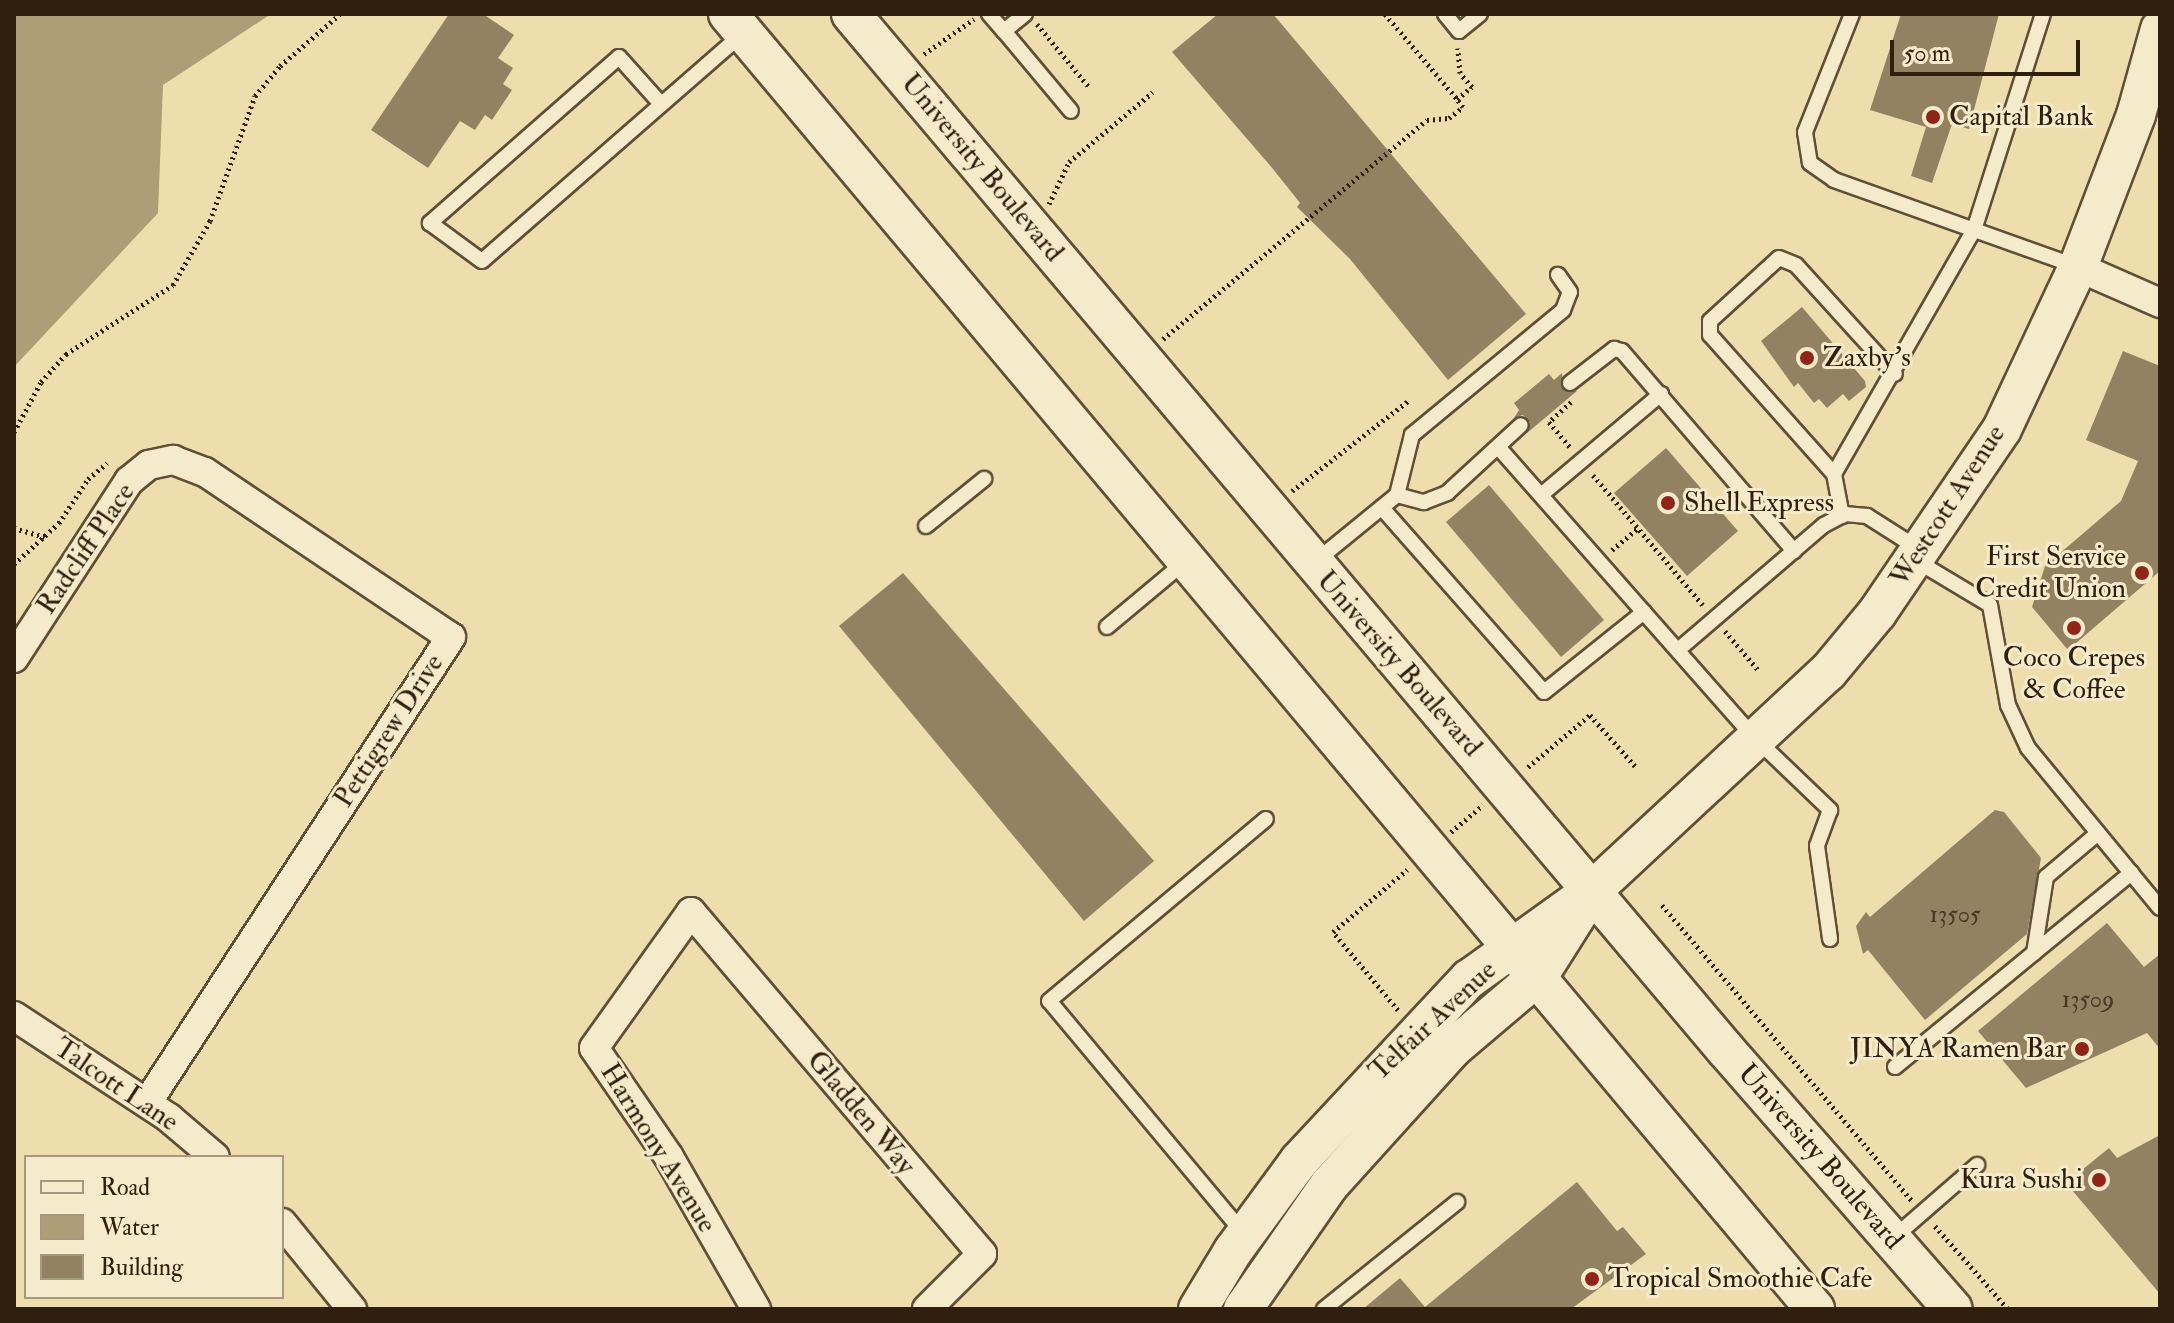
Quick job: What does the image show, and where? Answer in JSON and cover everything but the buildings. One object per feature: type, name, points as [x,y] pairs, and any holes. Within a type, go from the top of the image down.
[{"type":"main road","name":"University Boulevard","points":[[851,14],[1313,563],[1953,1309]]},
{"type":"main road","points":[[746,20],[1186,561],[1539,975],[1815,1309]]},
{"type":"main road","name":"Westcott Avenue","points":[[1593,890],[1828,672],[1918,555],[2002,429],[2078,267],[2136,115],[2160,29]]},
{"type":"main road","name":"Telfair Avenue","points":[[1198,1309],[1245,1235],[1359,1091],[1469,979],[1593,890]]},
{"type":"main road","name":"Telfair Avenue","points":[[1243,1309],[1330,1184],[1453,1048],[1539,975],[1593,890]]},
{"type":"street","points":[[2078,267],[2160,303]]},
{"type":"street","name":"Radcliff Place","points":[[14,658],[129,481],[149,465],[173,460]]},
{"type":"street","name":"Pettigrew Drive","points":[[147,1103],[451,637],[205,472],[173,460]]},
{"type":"street","name":"Harmony Avenue","points":[[691,912],[594,1048],[669,1157],[756,1309]]},
{"type":"street","name":"Gladden Way","points":[[691,912],[982,1254],[927,1309]]},
{"type":"street","name":"Talcott Lane","points":[[14,1016],[147,1103],[212,1155]]},
{"type":"street","points":[[284,1225],[352,1309]]},
{"type":"lane","points":[[989,14],[1071,111]]},
{"type":"lane","points":[[1004,31],[1027,14]]},
{"type":"lane","points":[[1445,14],[1459,31],[1480,14]]},
{"type":"lane","points":[[1852,14],[1805,132],[1810,163],[1834,180],[2078,267]]},
{"type":"lane","points":[[1834,474],[1895,374],[1974,230],[2043,14]]},
{"type":"lane","points":[[661,104],[619,57],[430,223],[482,261],[661,104],[746,20]]},
{"type":"lane","points":[[1842,516],[1834,474],[1710,335],[1710,321],[1779,258],[1796,265],[1895,374]]},
{"type":"lane","points":[[1313,563],[1397,495],[1412,435],[1563,310],[1570,292],[1558,275]]},
{"type":"lane","points":[[1573,380],[1614,349],[1638,367],[1794,551]]},
{"type":"lane","points":[[1541,495],[1661,394]]},
{"type":"lane","points":[[1397,495],[1424,502],[1447,493],[1521,425]]},
{"type":"lane","points":[[1499,448],[1756,739],[1830,810],[1817,846],[1830,939]]},
{"type":"lane","points":[[926,526],[984,479]]},
{"type":"lane","points":[[1382,508],[1544,692],[1644,612]]},
{"type":"lane","points":[[1678,650],[1794,551],[1842,516],[1867,516],[1990,605],[2008,705],[2028,748],[2160,908]]},
{"type":"lane","points":[[1107,627],[1186,561]]},
{"type":"lane","points":[[1245,1235],[1049,1001],[1266,819]]},
{"type":"lane","points":[[2034,953],[2046,877],[2098,833]]},
{"type":"lane","points":[[1895,1067],[2131,873]]},
{"type":"lane","points":[[1891,1239],[1977,1165]]},
{"type":"lane","points":[[1324,1309],[1457,1202]]},
{"type":"path","points":[[14,432],[41,382],[66,354],[173,285],[210,221],[255,96],[280,66],[340,14]]},
{"type":"path","points":[[923,55],[980,14]]},
{"type":"path","points":[[1027,14],[1089,87]]},
{"type":"path","points":[[1163,340],[1427,120],[1449,118],[1463,107],[1385,14]]},
{"type":"path","points":[[1457,99],[1472,87],[1460,73],[1459,31]]},
{"type":"path","points":[[1049,204],[1069,162],[1153,92]]},
{"type":"path","points":[[1573,380],[1585,391],[1549,422],[1759,671]]},
{"type":"path","points":[[1291,492],[1408,401]]},
{"type":"path","points":[[14,528],[46,537]]},
{"type":"path","points":[[1599,560],[1638,528]]},
{"type":"path","points":[[1401,1014],[1333,932],[1590,715],[1635,766]]},
{"type":"path","points":[[1662,905],[1902,1190]]},
{"type":"path","points":[[1948,1237],[2008,1309]]},
{"type":"water","points":[[14,14],[271,14],[163,85],[158,213],[14,367]]},
{"type":"place","name":"Capital Bank","points":[[1933,117]]},
{"type":"place","name":"Zaxby's","points":[[1807,358]]},
{"type":"place","name":"Shell Express","points":[[1668,503]]},
{"type":"place","name":"First Service Credit Union","points":[[2142,573]]},
{"type":"place","name":"Coco Crepes & Coffee","points":[[2074,628]]},
{"type":"place","name":"JINYA Ramen Bar","points":[[2082,1049]]},
{"type":"place","name":"Kura Sushi","points":[[2099,1180]]},
{"type":"place","name":"Tropical Smoothie Cafe","points":[[1592,1279]]}]
